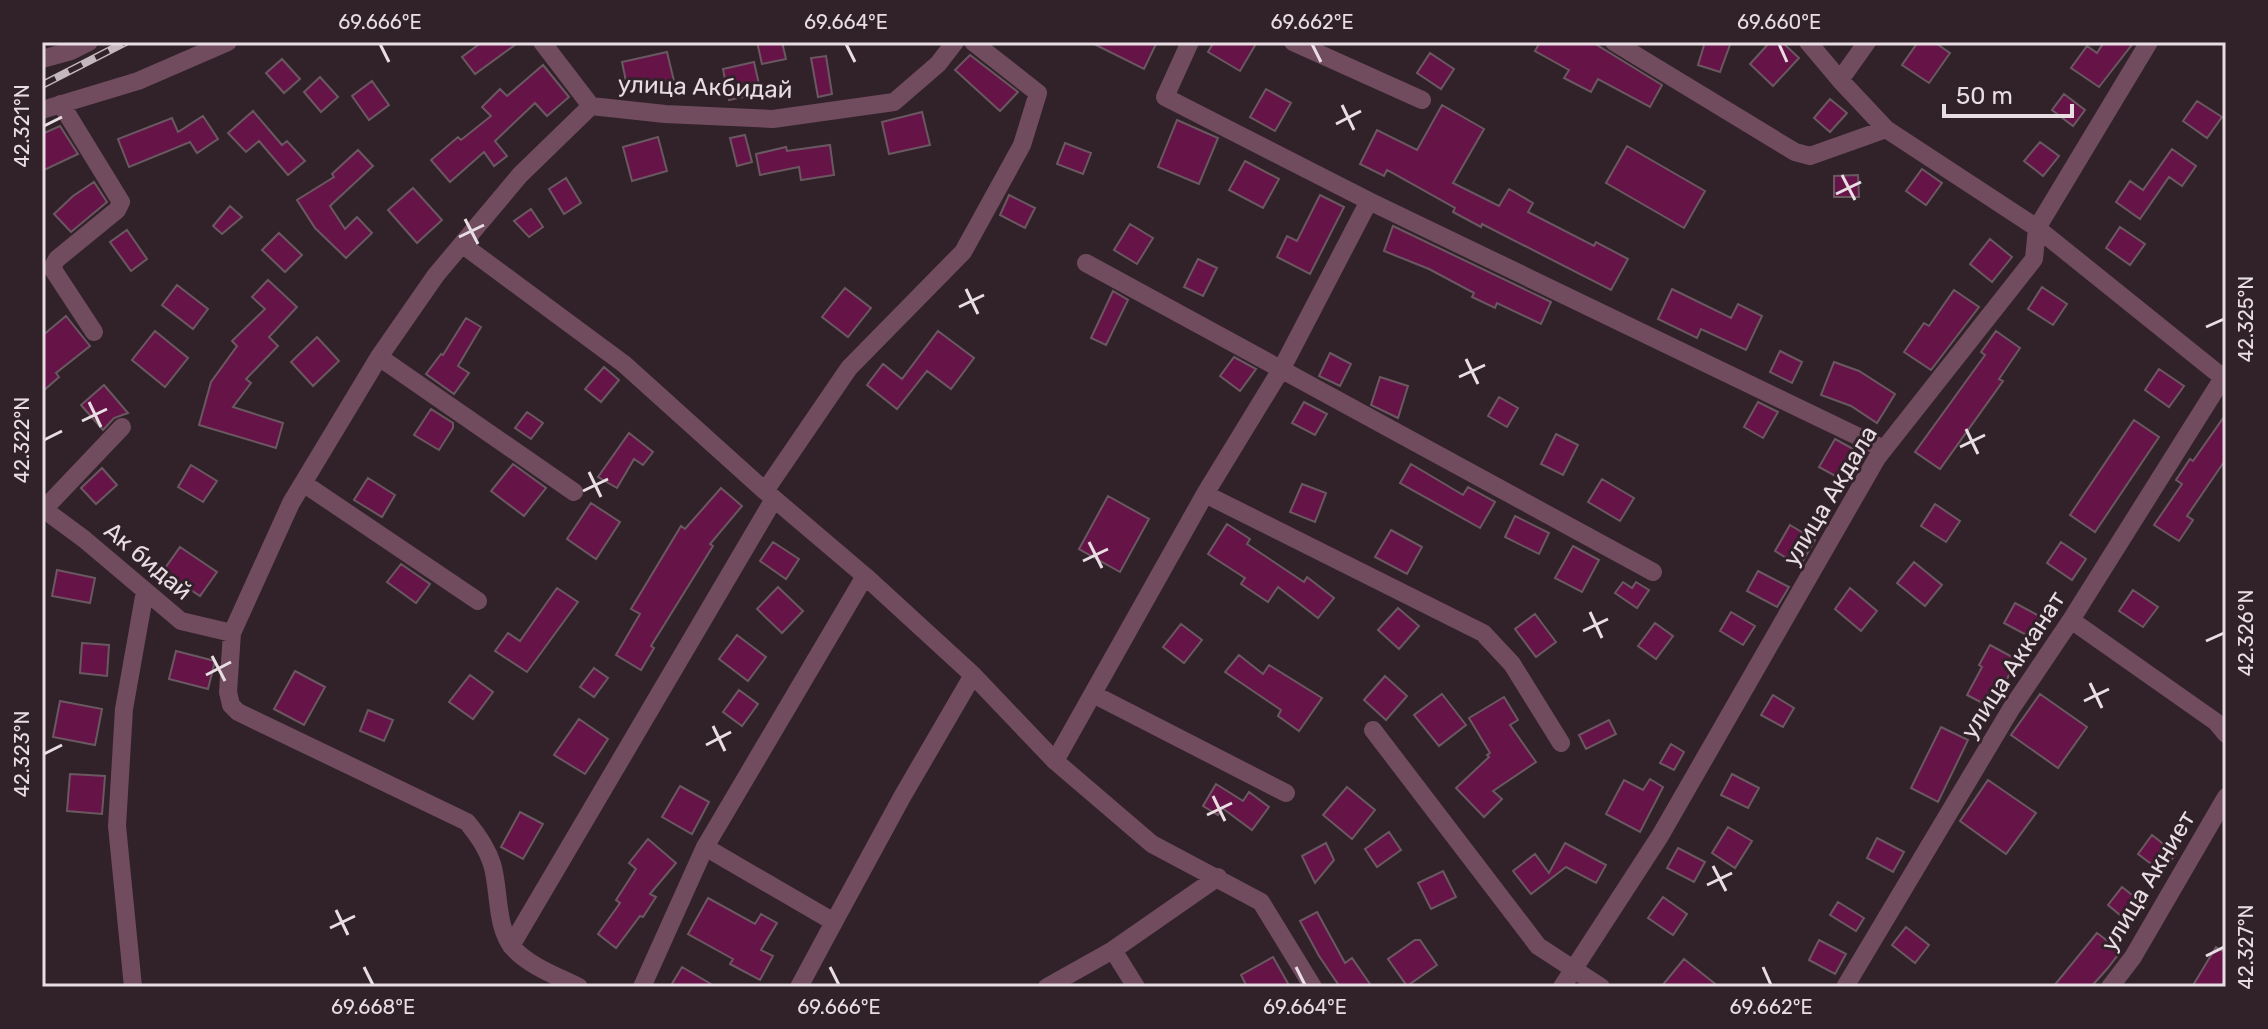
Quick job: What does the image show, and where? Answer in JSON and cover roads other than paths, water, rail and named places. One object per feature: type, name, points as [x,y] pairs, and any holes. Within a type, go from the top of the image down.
[{"type":"street","points":[[42,59],[89,42]]},
{"type":"street","points":[[42,110],[138,81],[228,42]]},
{"type":"street","points":[[542,42],[591,106]]},
{"type":"street","name":"улица Акбидай","points":[[232,633],[291,503],[379,357],[436,275],[520,175],[591,106],[665,114],[773,119],[894,102],[938,64],[955,42]]},
{"type":"street","points":[[511,946],[770,495],[849,368],[963,252],[1022,145],[1038,93],[973,42]]},
{"type":"street","points":[[1190,42],[1165,97],[1369,201],[1884,449]]},
{"type":"street","points":[[1293,42],[1422,100]]},
{"type":"street","points":[[1614,42],[1795,152],[1810,156],[1886,129]]},
{"type":"street","points":[[1808,42],[1886,129],[2037,228],[2225,377]]},
{"type":"street","points":[[1840,80],[1867,42]]},
{"type":"street","name":"улица Акдала","points":[[1562,987],[1660,836],[1884,449],[2034,259],[2037,228],[2149,42]]},
{"type":"street","points":[[61,104],[121,202],[117,210],[57,259],[52,268],[94,332]]},
{"type":"street","points":[[1055,761],[1205,494],[1282,368],[1369,201]]},
{"type":"street","points":[[463,245],[624,364],[865,576],[973,675],[1055,761],[1152,844],[1261,902],[1313,987]]},
{"type":"street","points":[[1086,263],[1653,572]]},
{"type":"street","points":[[379,357],[574,492]]},
{"type":"street","name":"улица Акканат","points":[[1845,987],[2011,709],[2225,377]]},
{"type":"street","points":[[44,508],[122,427]]},
{"type":"street","points":[[303,483],[478,601]]},
{"type":"street","points":[[1205,494],[1483,633],[1512,664],[1561,743]]},
{"type":"street","name":"Ак бидай","points":[[44,508],[181,621],[232,633]]},
{"type":"street","points":[[642,987],[705,847],[865,576]]},
{"type":"street","points":[[133,987],[117,826],[124,709],[145,591]]},
{"type":"street","points":[[2071,620],[2216,722],[2226,734]]},
{"type":"street","points":[[232,633],[228,692],[231,705],[238,712],[467,822],[480,837],[492,864],[501,918],[511,946],[527,961],[579,987]]},
{"type":"street","points":[[799,987],[902,797],[973,675]]},
{"type":"street","points":[[1093,694],[1286,793]]},
{"type":"street","points":[[1373,730],[1538,946],[1601,987]]},
{"type":"street","name":"улица Акниет","points":[[2110,987],[2133,957],[2226,797]]},
{"type":"street","points":[[705,847],[834,922]]},
{"type":"street","points":[[1047,987],[1113,950],[1218,877]]},
{"type":"street","points":[[1113,950],[1136,987]]},
{"type":"railway","points":[[42,85],[126,42]]}]
